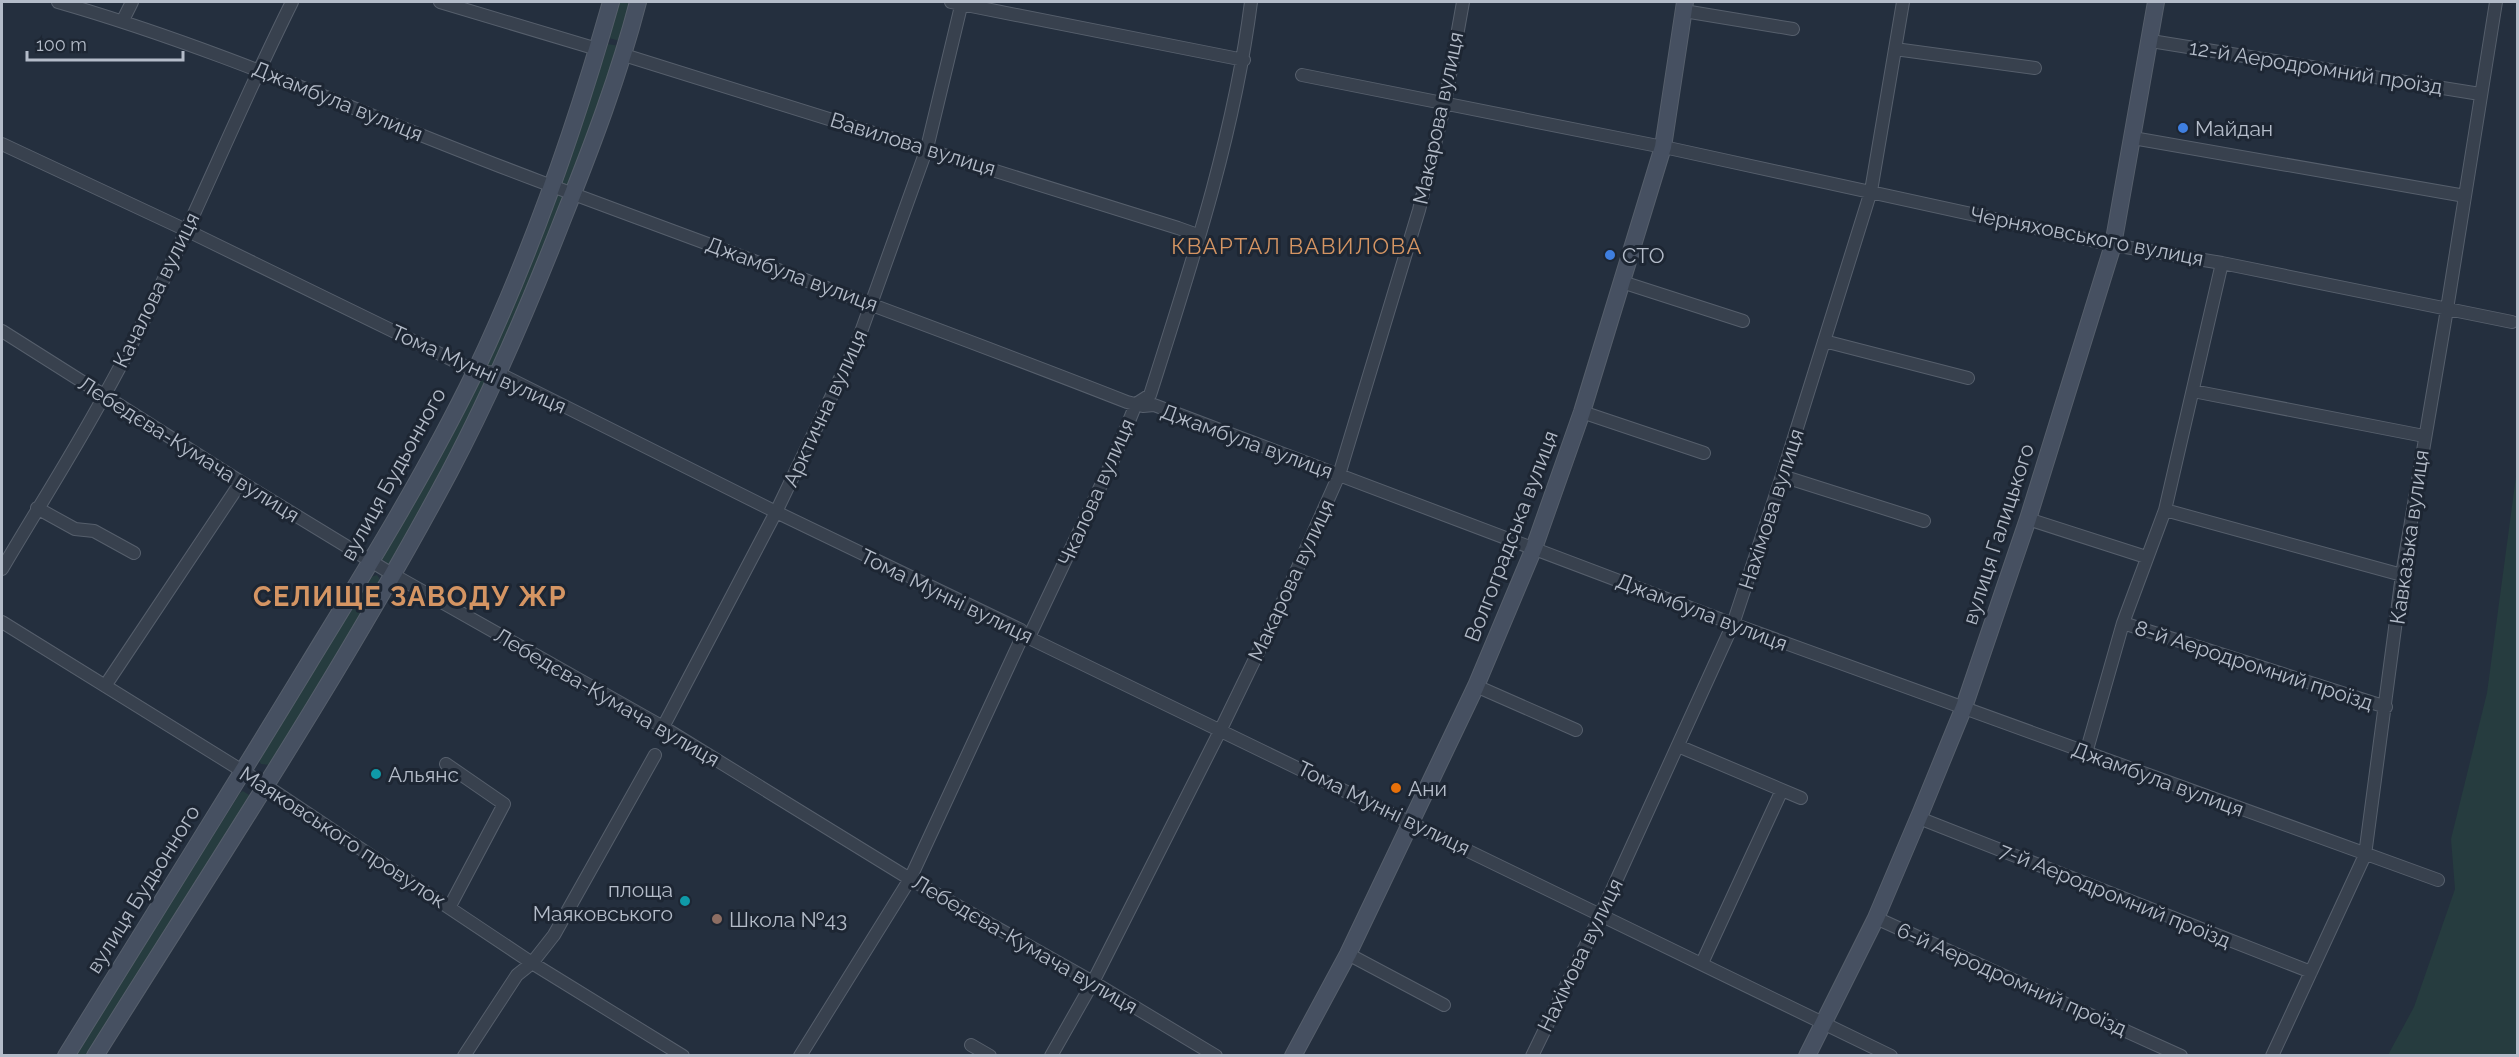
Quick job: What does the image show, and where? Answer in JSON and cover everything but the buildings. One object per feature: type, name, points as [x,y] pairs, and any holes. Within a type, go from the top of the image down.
[{"type":"main road","name":"вулиця Будьонного","points":[[66,1056],[243,771],[432,456],[475,372],[509,296],[550,185],[611,2]]},
{"type":"main road","points":[[95,1056],[265,785],[392,574],[450,471],[530,304],[624,55],[638,2]]},
{"type":"main road","name":"вулиця Галицького","points":[[1807,1056],[1876,918],[1919,818],[1964,707],[2028,519],[2113,245],[2151,41],[2156,2]]},
{"type":"main road","name":"Волгоградська вулиця","points":[[1293,1056],[1348,954],[1412,821],[1476,686],[1534,548],[1582,412],[1663,147],[1684,6]]},
{"type":"street","name":"Джамбула вулиця","points":[[58,2],[123,20],[258,69],[550,185],[1136,404],[1154,405],[1733,624],[2438,880]]},
{"type":"street","points":[[123,20],[132,2]]},
{"type":"street","name":"Качалова вулиця","points":[[2,569],[104,396],[186,230],[258,69],[292,2]]},
{"type":"street","points":[[440,2],[597,49]]},
{"type":"street","points":[[958,2],[1244,60]]},
{"type":"street","name":"Арктична вулиця","points":[[663,727],[776,512],[858,343],[927,148],[958,2]]},
{"type":"street","name":"Чкалова вулиця","points":[[800,1056],[910,879],[1113,460],[1136,404],[1150,395],[1199,240],[1244,60],[1251,2]]},
{"type":"street","name":"Макарова вулиця","points":[[1052,1056],[1221,729],[1283,602],[1339,475],[1419,210],[1445,103],[1463,2]]},
{"type":"street","name":"Нахімова вулиця","points":[[1532,1056],[1601,914],[1733,624],[1871,191],[1903,2]]},
{"type":"street","name":"Кавказька вулиця","points":[[2272,1056],[2365,855],[2402,574],[2496,2]]},
{"type":"street","points":[[1684,6],[1793,29]]},
{"type":"street","name":"12-й Аеродромний проїзд","points":[[2151,41],[2480,93]]},
{"type":"street","points":[[1895,49],[2035,68]]},
{"type":"street","name":"Вавилова вулиця","points":[[624,55],[927,148],[1185,231],[1199,240]]},
{"type":"street","name":"Черняховського вулиця","points":[[1302,75],[1663,147],[2113,245],[2222,263],[2512,321]]},
{"type":"street","points":[[2133,138],[2465,196]]},
{"type":"street","name":"Тома Мунні вулиця","points":[[2,144],[186,230],[475,372],[498,373],[776,512],[1021,630],[1026,636],[1824,1021],[1891,1056]]},
{"type":"street","points":[[2086,753],[2123,623],[2165,510],[2222,263]]},
{"type":"street","points":[[1622,282],[1743,321]]},
{"type":"street","name":"Лебедєва-Кумача вулиця","points":[[2,331],[241,483],[392,574],[663,727],[910,879],[1092,982],[1216,1056]]},
{"type":"street","points":[[1824,341],[1968,378]]},
{"type":"street","points":[[2193,391],[2424,436]]},
{"type":"street","points":[[1582,412],[1704,453]]},
{"type":"street","points":[[1782,476],[1924,521]]},
{"type":"street","points":[[105,686],[241,483]]},
{"type":"street","points":[[37,508],[75,529],[94,531],[134,553]]},
{"type":"street","points":[[2165,510],[2402,574]]},
{"type":"street","points":[[2028,519],[2146,557]]},
{"type":"street","name":"Маяковського провулок","points":[[2,622],[243,771],[450,906],[532,963],[684,1056]]},
{"type":"street","name":"8-й Аеродромний проїзд","points":[[2123,623],[2386,707]]},
{"type":"street","points":[[1476,686],[1576,730]]},
{"type":"street","points":[[1678,746],[1801,798]]},
{"type":"street","points":[[464,1056],[517,975],[532,963],[554,935],[655,755]]},
{"type":"street","points":[[446,764],[504,804],[450,906]]},
{"type":"street","points":[[1702,963],[1782,790]]},
{"type":"street","name":"7-й Аеродромний проїзд","points":[[1919,818],[2311,972]]},
{"type":"street","name":"6-й Аеродромний проїзд","points":[[1876,918],[2181,1056]]},
{"type":"street","points":[[1348,954],[1444,1005]]},
{"type":"street","points":[[971,1045],[990,1056]]},
{"type":"green space","points":[[620,2],[630,2],[620,41],[609,38]]},
{"type":"green space","points":[[608,44],[619,46],[569,188],[560,184],[580,132]]},
{"type":"green space","points":[[557,191],[567,195],[494,368],[483,366]]},
{"type":"green space","points":[[478,377],[489,377],[451,456],[392,563],[388,564],[382,559],[382,553]]},
{"type":"green space","points":[[2517,469],[2517,1055],[2388,1055],[2414,1007],[2455,889],[2451,839],[2487,693]]},
{"type":"green space","points":[[377,575],[381,581],[270,765],[261,764],[259,761],[261,755],[371,577]]},
{"type":"green space","points":[[243,791],[249,795],[249,799],[88,1055],[74,1056],[240,793]]},
{"type":"place","name":"Майдан","points":[[2183,128]]},
{"type":"place","name":"СТО","points":[[1610,255]]},
{"type":"place","name":"Альянс","points":[[376,774]]},
{"type":"place","name":"Ани","points":[[1396,788]]},
{"type":"place","name":"площа Маяковського","points":[[685,901]]},
{"type":"place","name":"Школа №43","points":[[717,919]]},
{"type":"district","name":"КВАРТАЛ ВАВИЛОВА","points":[[1297,246]]},
{"type":"district","name":"СЕЛИЩЕ ЗАВОДУ ЖР","points":[[410,596]]}]
